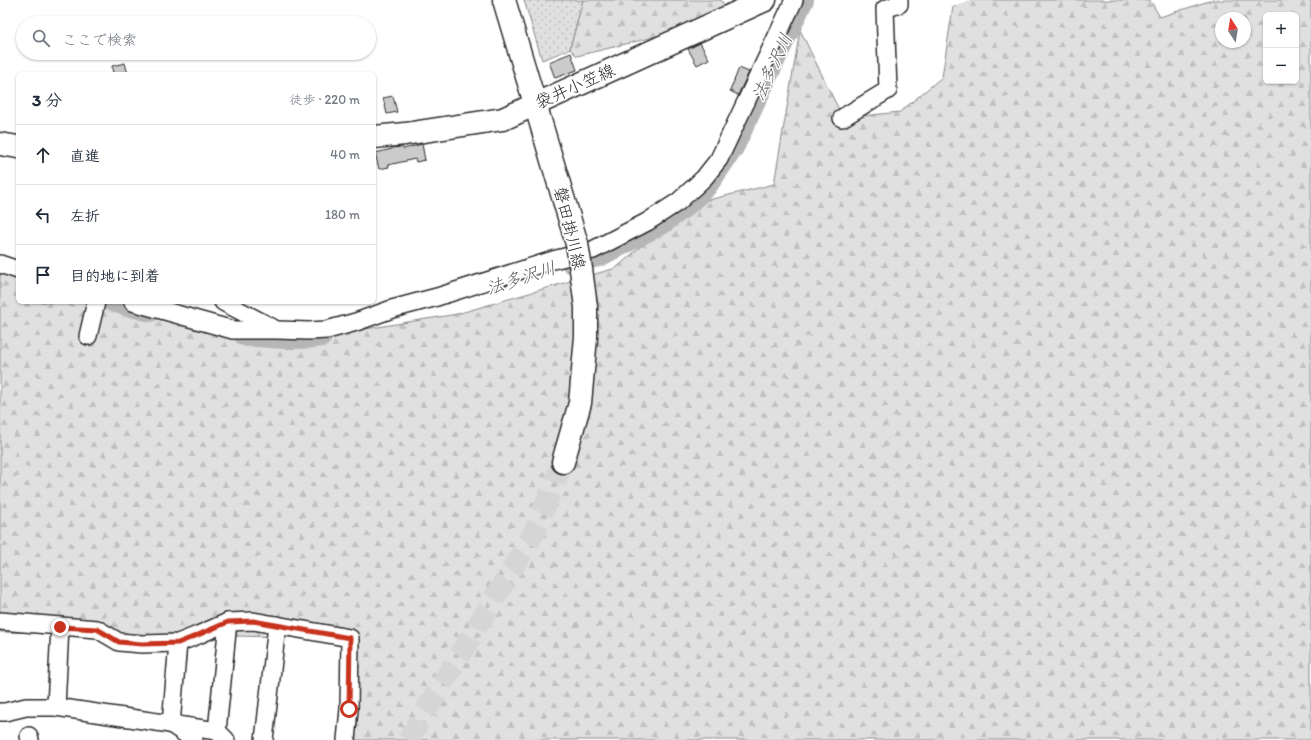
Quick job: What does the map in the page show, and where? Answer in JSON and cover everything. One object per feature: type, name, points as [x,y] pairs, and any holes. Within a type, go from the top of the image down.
[{"type":"main road","name":"磐田掛川線","points":[[504,0],[577,244],[586,307],[586,337],[580,403],[563,462]]},
{"type":"main road","name":"袋井小笠線","points":[[376,137],[405,134],[503,119],[765,0]]},
{"type":"main road","points":[[0,144],[16,147]]},
{"type":"street","points":[[140,304],[233,330],[309,332],[327,330],[553,260],[593,250],[647,222],[678,202],[704,178],[719,159],[794,0]]},
{"type":"street","points":[[842,118],[888,90],[885,9],[899,4],[899,0]]},
{"type":"street","points":[[0,264],[16,269]]},
{"type":"street","points":[[88,336],[96,304]]},
{"type":"street","points":[[223,304],[227,328]]},
{"type":"street","points":[[227,304],[277,330]]},
{"type":"street","points":[[0,621],[97,629],[119,642],[142,644],[178,643],[228,622],[253,621],[350,638],[349,709],[346,740]]},
{"type":"street","points":[[0,712],[26,707],[56,707],[171,724],[222,735],[228,622]]},
{"type":"street","points":[[264,740],[277,625]]},
{"type":"street","points":[[56,707],[60,627]]},
{"type":"street","points":[[171,724],[178,643]]},
{"type":"street","points":[[171,724],[194,740]]},
{"type":"green space","points":[[524,0],[583,0],[570,49],[542,60]]},
{"type":"green space","points":[[583,0],[721,0],[727,10],[674,32],[577,56],[570,49]]},
{"type":"green space","points":[[973,0],[1150,0],[1160,17],[1212,0],[1311,0],[1311,740],[342,740],[350,638],[0,632],[0,273],[16,277],[16,304],[129,304],[233,330],[341,333],[457,314],[616,268],[688,205],[774,184],[800,30],[843,118],[900,112],[942,77],[953,7]]},
{"type":"building","points":[[700,43],[709,59],[697,65],[688,49]]},
{"type":"building","points":[[571,53],[577,70],[555,78],[549,62]]},
{"type":"building","points":[[125,63],[127,72],[113,72],[112,66]]},
{"type":"building","points":[[739,68],[749,72],[738,95],[730,91]]},
{"type":"building","points":[[393,96],[397,112],[387,114],[383,98]]},
{"type":"building","points":[[422,144],[425,160],[416,162],[415,159],[388,165],[389,167],[379,169],[376,153],[392,148],[402,147],[403,149]]},
{"type":"waterway","name":"法多沢川","points":[[571,263],[599,257],[663,224],[688,205],[707,187],[734,148],[804,0]]},
{"type":"waterway","name":"法多沢川","points":[[120,304],[151,312]]},
{"type":"waterway","name":"法多沢川","points":[[244,336],[293,339],[322,337]]},
{"type":"tunnel","points":[[408,740],[534,533],[563,462]]},
{"type":"route","points":[[60,627],[97,629],[119,642],[142,644],[178,643],[228,622],[253,621],[350,638],[349,709]]}]
